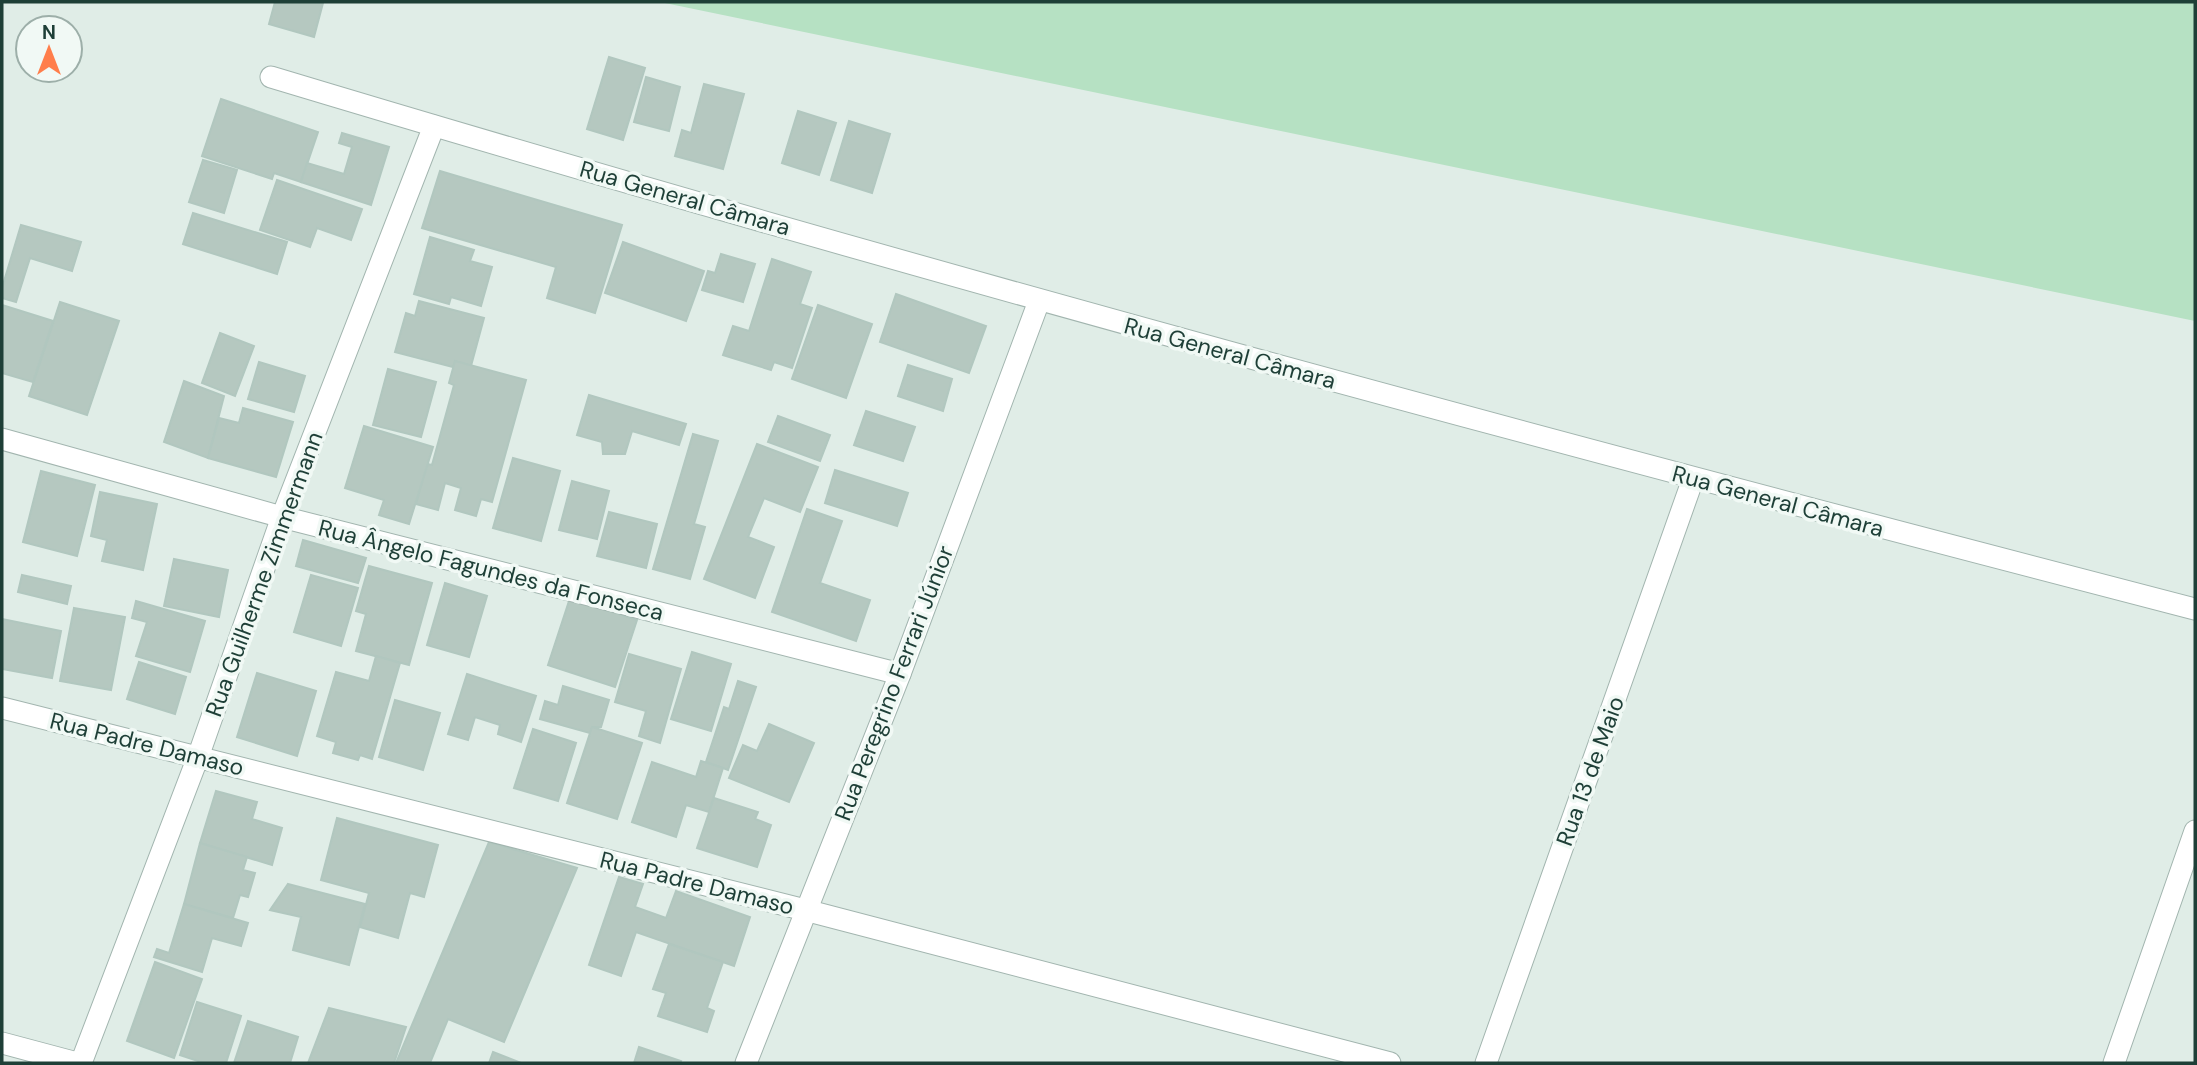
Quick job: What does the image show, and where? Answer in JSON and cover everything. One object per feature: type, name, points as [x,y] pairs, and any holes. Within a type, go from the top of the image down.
[{"type":"street","name":"Rua General Câmara","points":[[271,77],[1039,301],[1693,479],[2195,609]]},
{"type":"street","name":"Rua Guilherme Zimmermann","points":[[79,1063],[198,757],[282,517],[434,126]]},
{"type":"street","name":"Rua Peregrino Ferrari Júnior","points":[[746,1063],[900,674],[1039,301]]},
{"type":"street","name":"Rua Ângelo Fagundes da Fonseca","points":[[2,439],[282,517],[900,674]]},
{"type":"street","name":"Rua 13 de Maio","points":[[1486,1063],[1693,479]]},
{"type":"street","name":"Rua Padre Damaso","points":[[2,708],[805,910],[1390,1063]]},
{"type":"street","points":[[2114,1063],[2195,831]]},
{"type":"street","points":[[2,1043],[79,1063]]},
{"type":"green space","points":[[660,2],[2195,2],[2195,321]]},
{"type":"building","points":[[275,2],[323,3],[314,37],[269,24]]},
{"type":"building","points":[[609,57],[645,68],[623,140],[587,129]]},
{"type":"building","points":[[646,77],[680,87],[669,131],[634,122]]},
{"type":"building","points":[[704,84],[744,94],[723,169],[675,156],[682,130],[691,133]]},
{"type":"building","points":[[221,99],[318,132],[301,182],[274,173],[272,179],[202,156]]},
{"type":"building","points":[[798,111],[836,123],[819,175],[782,163]]},
{"type":"building","points":[[849,121],[890,134],[872,193],[831,180]]},
{"type":"building","points":[[342,133],[389,147],[371,205],[301,182],[307,163],[344,174],[352,147],[339,143]]},
{"type":"building","points":[[203,160],[237,170],[224,213],[189,202]]},
{"type":"building","points":[[440,171],[622,225],[595,313],[547,298],[556,267],[422,228]]},
{"type":"building","points":[[277,180],[362,209],[351,240],[317,228],[310,247],[260,230]]},
{"type":"building","points":[[193,213],[287,242],[277,274],[183,244]]},
{"type":"building","points":[[21,225],[81,242],[72,271],[30,258],[16,302],[2,298],[2,288]]},
{"type":"building","points":[[430,237],[474,250],[470,261],[492,267],[481,306],[451,297],[449,304],[414,294]]},
{"type":"building","points":[[623,242],[704,271],[686,321],[605,293]]},
{"type":"building","points":[[721,254],[755,264],[743,302],[702,290],[708,271],[715,273]]},
{"type":"building","points":[[772,259],[811,272],[800,304],[812,308],[792,368],[774,362],[771,370],[723,355],[733,326],[749,331]]},
{"type":"building","points":[[896,294],[986,326],[969,373],[880,342]]},
{"type":"building","points":[[419,301],[484,318],[471,366],[455,361],[453,367],[395,352],[406,313],[415,316]]},
{"type":"building","points":[[60,302],[119,321],[87,415],[29,396]]},
{"type":"building","points":[[2,305],[53,321],[33,382],[2,373]]},
{"type":"building","points":[[818,305],[872,324],[846,398],[792,379]]},
{"type":"building","points":[[220,333],[254,346],[235,396],[202,383]]},
{"type":"building","points":[[455,361],[526,380],[492,502],[481,499],[476,516],[455,510],[461,488],[445,483],[438,510],[416,504],[427,464],[432,465],[454,385],[449,383]]},
{"type":"building","points":[[259,362],[305,376],[294,412],[248,399]]},
{"type":"building","points":[[908,365],[952,379],[943,411],[898,396]]},
{"type":"building","points":[[388,369],[436,382],[421,437],[373,425]]},
{"type":"building","points":[[184,381],[224,396],[208,458],[164,442]]},
{"type":"building","points":[[589,395],[686,424],[679,445],[632,431],[625,454],[603,454],[602,442],[577,435]]},
{"type":"building","points":[[243,408],[293,422],[276,477],[208,458],[219,418],[239,423]]},
{"type":"building","points":[[866,411],[915,427],[903,461],[854,445]]},
{"type":"building","points":[[778,416],[830,435],[820,461],[768,442]]},
{"type":"building","points":[[364,426],[433,447],[409,524],[379,515],[384,500],[345,488]]},
{"type":"building","points":[[693,434],[718,441],[694,524],[705,527],[690,579],[653,569]]},
{"type":"building","points":[[757,444],[818,467],[800,512],[764,498],[748,537],[774,547],[755,598],[704,579]]},
{"type":"building","points":[[513,458],[560,471],[541,541],[493,528]]},
{"type":"building","points":[[835,470],[908,493],[897,526],[825,503]]},
{"type":"building","points":[[41,471],[95,485],[77,556],[23,542]]},
{"type":"building","points":[[572,481],[609,491],[597,539],[559,530]]},
{"type":"building","points":[[100,492],[157,504],[143,570],[102,561],[107,540],[91,536]]},
{"type":"building","points":[[807,509],[842,521],[820,583],[870,600],[856,641],[772,612]]},
{"type":"building","points":[[609,512],[657,524],[646,568],[597,556]]},
{"type":"building","points":[[303,540],[366,558],[358,583],[296,566]]},
{"type":"building","points":[[174,559],[228,570],[219,617],[164,606]]},
{"type":"building","points":[[369,566],[432,583],[409,665],[356,651],[366,614],[356,611]]},
{"type":"building","points":[[22,575],[71,586],[67,604],[18,592]]},
{"type":"building","points":[[311,575],[358,588],[341,646],[294,632]]},
{"type":"building","points":[[445,583],[487,596],[469,657],[427,645]]},
{"type":"building","points":[[570,598],[637,620],[615,687],[548,665]]},
{"type":"building","points":[[136,601],[205,621],[190,672],[136,656],[147,622],[132,618]]},
{"type":"building","points":[[74,608],[125,617],[111,690],[60,681]]},
{"type":"building","points":[[2,619],[61,631],[52,678],[2,669]]},
{"type":"building","points":[[692,652],[731,664],[711,731],[671,719]]},
{"type":"building","points":[[629,654],[681,669],[660,743],[639,736],[646,711],[615,702]]},
{"type":"building","points":[[376,656],[400,663],[372,759],[360,755],[358,760],[333,753],[336,742],[317,736],[336,672],[369,681]]},
{"type":"building","points":[[139,662],[186,677],[175,714],[127,699]]},
{"type":"building","points":[[257,673],[316,691],[297,756],[237,737]]},
{"type":"building","points":[[467,674],[536,696],[521,742],[498,734],[500,725],[475,717],[468,740],[448,734]]},
{"type":"building","points":[[738,681],[756,687],[728,770],[706,762],[724,707],[729,709]]},
{"type":"building","points":[[563,686],[609,700],[601,727],[592,727],[590,733],[540,719],[545,701],[558,705]]},
{"type":"building","points":[[395,700],[440,713],[423,770],[379,757]]},
{"type":"building","points":[[769,724],[814,743],[789,802],[729,778],[743,745],[757,751]]},
{"type":"building","points":[[592,727],[642,743],[617,819],[567,803]]},
{"type":"building","points":[[533,729],[576,743],[558,801],[514,788]]},
{"type":"building","points":[[701,761],[723,768],[709,812],[686,805],[676,837],[632,822],[652,762],[696,777]]},
{"type":"building","points":[[216,791],[257,802],[252,819],[282,828],[272,865],[200,843]]},
{"type":"building","points":[[714,798],[758,812],[755,819],[771,825],[757,867],[697,848]]},
{"type":"building","points":[[337,818],[438,845],[424,897],[410,893],[398,938],[360,927],[369,893],[321,880]]},
{"type":"building","points":[[489,842],[577,868],[504,1042],[448,1019],[430,1063],[396,1063]]},
{"type":"building","points":[[200,843],[247,857],[243,870],[255,873],[248,897],[240,895],[233,918],[184,904]]},
{"type":"building","points":[[619,877],[643,884],[635,907],[666,918],[676,891],[750,917],[734,966],[636,932],[621,976],[589,965]]},
{"type":"building","points":[[288,884],[365,904],[349,965],[293,950],[301,917],[270,910]]},
{"type":"building","points":[[184,904],[248,923],[241,946],[212,938],[202,972],[154,957],[157,949],[169,953]]},
{"type":"building","points":[[669,944],[723,962],[707,1008],[714,1011],[707,1032],[658,1016],[666,993],[653,989]]},
{"type":"building","points":[[155,962],[202,979],[174,1058],[127,1041]]},
{"type":"building","points":[[197,1002],[241,1016],[226,1063],[204,1063],[180,1055]]},
{"type":"building","points":[[329,1008],[406,1027],[394,1063],[308,1063]]},
{"type":"building","points":[[248,1021],[298,1037],[290,1063],[234,1063]]},
{"type":"building","points":[[639,1047],[681,1061],[634,1063]]},
{"type":"building","points":[[493,1052],[521,1063],[489,1063]]}]
